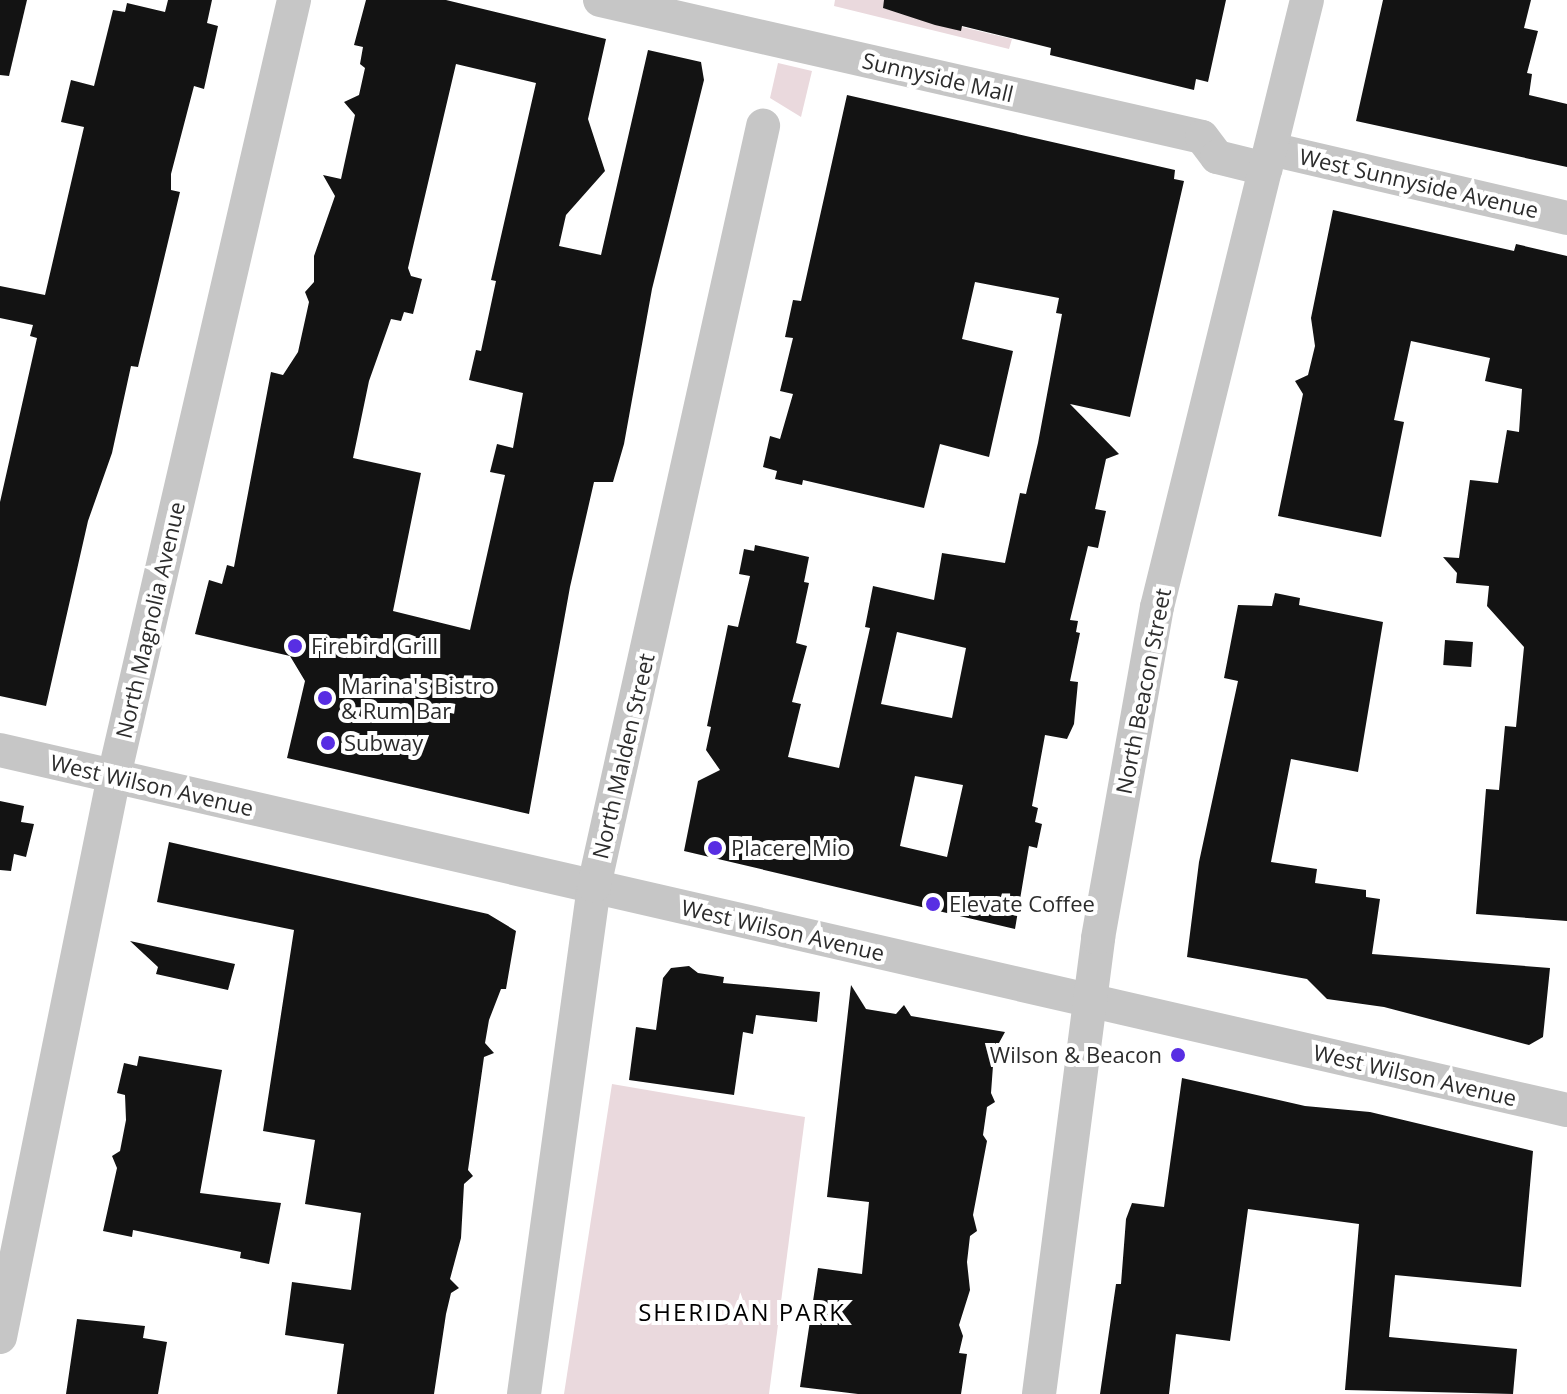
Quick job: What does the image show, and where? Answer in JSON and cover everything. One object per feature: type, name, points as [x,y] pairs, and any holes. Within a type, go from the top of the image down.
[{"type":"street","name":"North Magnolia Avenue","points":[[0,1337],[114,776],[294,0]]},
{"type":"street","name":"Sunnyside Mall","points":[[600,0],[1202,137],[1217,157],[1269,159]]},
{"type":"street","name":"North Beacon Street","points":[[1039,1394],[1090,1000],[1157,607],[1307,0]]},
{"type":"street","name":"North Malden Street","points":[[524,1394],[594,886],[763,126]]},
{"type":"street","name":"West Sunnyside Avenue","points":[[1269,159],[1567,218]]},
{"type":"street","name":"West Wilson Avenue","points":[[0,750],[1567,1110]]},
{"type":"shaded area","points":[[835,0],[885,0],[883,8],[1012,39],[1009,49],[834,6]]},
{"type":"shaded area","points":[[778,63],[812,71],[801,117],[770,98]]},
{"type":"shaded area","points":[[612,1084],[805,1117],[769,1394],[564,1394]]},
{"type":"building","points":[[0,0],[27,0],[9,76],[0,75]]},
{"type":"building","points":[[168,0],[212,0],[207,23],[218,26],[204,89],[194,86],[171,174],[171,190],[180,192],[138,367],[131,366],[112,453],[88,521],[46,706],[0,696],[0,502],[37,338],[30,336],[33,325],[0,318],[0,286],[45,295],[84,127],[61,122],[71,80],[94,86],[113,10],[125,12],[127,3],[165,12]]},
{"type":"building","points":[[366,0],[446,0],[606,39],[588,119],[605,171],[566,215],[559,246],[601,255],[648,50],[701,62],[704,80],[652,289],[624,444],[613,482],[594,482],[570,587],[529,814],[287,758],[305,681],[290,656],[195,634],[209,580],[222,584],[227,565],[234,567],[271,372],[283,375],[298,352],[309,302],[305,292],[314,282],[314,256],[335,196],[323,175],[341,179],[355,115],[344,102],[359,95],[365,68],[360,64],[363,47],[354,45]],"holes":[[[456,64],[536,83],[491,280],[496,281],[481,351],[476,350],[469,380],[523,393],[513,448],[497,444],[490,472],[505,475],[470,630],[393,611],[421,473],[353,458],[369,381],[391,319],[401,321],[404,312],[413,314],[422,279],[411,276],[408,268]]]},
{"type":"building","points":[[884,0],[1226,0],[1208,82],[1196,79],[1194,90],[1050,55],[1051,48],[962,26],[961,31],[935,25],[883,8]]},
{"type":"building","points":[[1383,0],[1531,0],[1524,28],[1538,31],[1527,73],[1532,74],[1529,95],[1567,104],[1567,167],[1356,121]]},
{"type":"building","points":[[847,95],[1175,170],[1174,179],[1184,181],[1130,417],[1070,404],[1119,454],[1106,459],[1095,509],[1106,511],[1098,548],[1088,546],[1070,620],[1078,621],[1076,632],[1080,633],[1070,681],[1078,682],[1074,724],[1067,739],[1045,735],[1032,806],[1038,808],[1035,822],[1042,824],[1037,848],[1029,846],[1015,929],[684,851],[698,781],[720,770],[706,750],[711,727],[707,726],[728,625],[738,627],[750,576],[739,574],[744,549],[754,551],[755,545],[809,557],[804,582],[809,583],[796,643],[807,646],[792,702],[801,704],[788,757],[839,768],[870,628],[865,627],[873,586],[934,600],[942,553],[1005,563],[1020,493],[1026,494],[1038,443],[1062,314],[1056,313],[1059,298],[975,282],[962,339],[1013,351],[989,457],[940,444],[924,508],[803,480],[802,485],[775,479],[777,471],[763,467],[770,436],[780,439],[793,394],[780,391],[793,338],[785,337],[793,300],[801,301]],"holes":[[[897,632],[966,648],[952,718],[881,704]],[[915,776],[963,785],[947,857],[900,846]]]},
{"type":"building","points":[[1333,210],[1514,251],[1516,244],[1567,256],[1567,921],[1476,914],[1486,789],[1499,790],[1505,726],[1516,727],[1524,647],[1487,606],[1489,586],[1456,583],[1457,573],[1443,557],[1459,558],[1470,480],[1498,483],[1507,430],[1519,432],[1522,389],[1485,381],[1490,358],[1411,341],[1394,420],[1404,422],[1381,537],[1278,516],[1303,394],[1295,381],[1308,375],[1315,346],[1311,318]]},
{"type":"building","points":[[1275,593],[1300,598],[1299,605],[1383,622],[1358,772],[1291,759],[1271,862],[1317,869],[1315,883],[1366,890],[1366,897],[1380,899],[1372,954],[1550,968],[1543,1037],[1529,1045],[1384,1007],[1327,999],[1307,979],[1187,957],[1199,862],[1238,681],[1224,678],[1238,605],[1272,606]]},
{"type":"building","points":[[1445,640],[1473,642],[1471,667],[1443,665]]},
{"type":"building","points":[[0,801],[24,806],[21,822],[34,824],[26,857],[14,854],[11,871],[0,870]]},
{"type":"building","points":[[169,842],[488,914],[516,931],[506,989],[501,989],[489,1020],[485,1043],[494,1053],[484,1057],[468,1170],[473,1176],[464,1184],[461,1238],[450,1279],[459,1288],[451,1293],[446,1314],[434,1394],[337,1394],[344,1344],[285,1335],[292,1282],[351,1290],[361,1213],[305,1204],[315,1140],[263,1131],[294,930],[157,902]]},
{"type":"building","points":[[130,941],[235,964],[228,990],[156,974],[158,967]]},
{"type":"building","points":[[689,966],[698,973],[724,977],[723,983],[820,992],[817,1022],[756,1015],[753,1034],[743,1032],[734,1095],[629,1080],[636,1027],[656,1030],[663,978],[671,968]]},
{"type":"building","points":[[851,985],[866,1009],[896,1014],[904,1005],[911,1016],[1005,1032],[994,1052],[991,1093],[995,1102],[987,1107],[983,1135],[987,1141],[973,1215],[977,1231],[970,1236],[967,1262],[970,1290],[959,1325],[963,1336],[959,1353],[967,1354],[961,1394],[858,1394],[800,1387],[818,1268],[862,1274],[869,1202],[827,1197]]},
{"type":"building","points":[[139,1056],[222,1070],[200,1193],[281,1203],[269,1264],[240,1258],[241,1252],[133,1230],[132,1237],[103,1231],[117,1168],[112,1156],[120,1151],[126,1120],[125,1095],[117,1093],[124,1063],[137,1066]]},
{"type":"building","points":[[1182,1078],[1305,1106],[1370,1112],[1533,1151],[1521,1287],[1395,1275],[1389,1337],[1517,1349],[1513,1394],[1345,1390],[1359,1224],[1248,1209],[1230,1341],[1176,1334],[1169,1394],[1100,1394],[1116,1284],[1121,1284],[1126,1219],[1132,1203],[1164,1207]]},
{"type":"building","points":[[77,1319],[145,1326],[143,1338],[167,1342],[158,1394],[66,1394]]},
{"type":"place","name":"Firebird Grill","points":[[295,646]]},
{"type":"place","name":"Marina's Bistro & Rum Bar","points":[[325,698]]},
{"type":"place","name":"Subway","points":[[328,743]]},
{"type":"place","name":"Placere Mio","points":[[715,848]]},
{"type":"place","name":"Elevate Coffee","points":[[933,904]]},
{"type":"place","name":"Wilson & Beacon","points":[[1178,1055]]},
{"type":"district","name":"SHERIDAN PARK","points":[[742,1312]]}]
